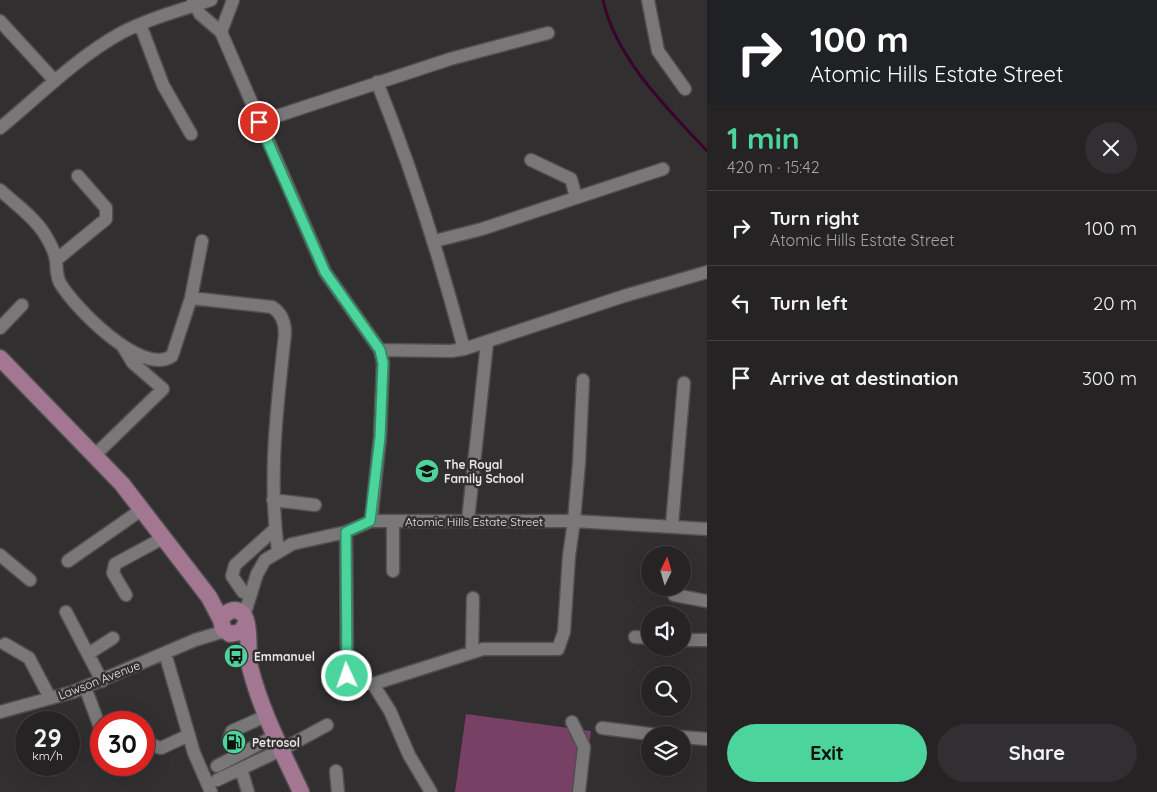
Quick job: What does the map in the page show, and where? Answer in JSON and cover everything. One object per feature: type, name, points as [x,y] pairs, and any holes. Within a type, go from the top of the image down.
[{"type":"main road","points":[[0,358],[122,484],[209,597],[231,621]]},
{"type":"main road","name":"Atomic Hills Estate Street","points":[[231,621],[249,646],[249,664],[266,716],[301,792]]},
{"type":"street","points":[[0,128],[105,43],[140,24],[194,3],[211,0]]},
{"type":"street","points":[[221,32],[233,0]]},
{"type":"street","points":[[648,0],[658,51],[686,89]]},
{"type":"street","points":[[194,3],[200,14],[221,32],[325,272],[380,350],[383,363],[380,437],[370,521]]},
{"type":"street","points":[[0,22],[55,82]]},
{"type":"street","points":[[140,24],[163,85],[191,134]]},
{"type":"street","points":[[259,122],[450,59],[548,33]]},
{"type":"street","points":[[377,82],[402,144],[435,241],[464,349]]},
{"type":"street","points":[[531,160],[571,179],[576,197]]},
{"type":"street","points":[[435,241],[482,229],[664,169]]},
{"type":"street","points":[[56,260],[106,219],[106,208],[78,176]]},
{"type":"street","points":[[0,190],[43,232],[56,260],[57,276],[71,300],[91,321],[122,345],[142,356],[159,361],[172,356],[191,298],[202,242]]},
{"type":"street","points":[[380,350],[442,352],[464,349],[487,343],[624,296],[707,272]]},
{"type":"street","points":[[191,298],[267,306],[278,311],[281,316],[284,334],[273,500],[278,551]]},
{"type":"street","points":[[0,328],[22,305]]},
{"type":"street","points":[[468,520],[487,343]]},
{"type":"street","points":[[95,455],[163,389],[133,363],[122,345]]},
{"type":"street","points":[[346,532],[347,676],[351,682],[372,684],[483,649],[558,650],[564,632],[569,556],[574,521],[583,380]]},
{"type":"street","points":[[672,525],[684,383]]},
{"type":"street","points":[[273,500],[315,505]]},
{"type":"street","points":[[68,561],[141,510]]},
{"type":"street","name":"Atomic Hills Estate Street","points":[[231,621],[265,560],[278,551],[309,539],[346,532],[370,521],[574,521],[672,525],[707,529]]},
{"type":"street","points":[[392,571],[393,522]]},
{"type":"street","points":[[243,592],[232,576],[235,565],[275,529]]},
{"type":"street","points":[[126,595],[114,573],[115,564],[163,538]]},
{"type":"street","points":[[251,550],[265,560]]},
{"type":"street","points":[[0,555],[30,580]]},
{"type":"street","name":"Atomic Hills Estate Street","points":[[231,621],[243,592],[257,574]]},
{"type":"street","points":[[679,596],[707,602]]},
{"type":"street","points":[[472,598],[472,651]]},
{"type":"street","points":[[66,612],[102,681]]},
{"type":"street","name":"Lawson Avenue","points":[[0,712],[102,681],[194,640],[231,621]]},
{"type":"street","points":[[635,637],[641,637]]},
{"type":"street","points":[[88,654],[113,638]]},
{"type":"street","points":[[691,640],[707,640]]},
{"type":"street","points":[[5,644],[29,658],[50,698]]},
{"type":"street","points":[[166,653],[189,735],[211,792]]},
{"type":"street","points":[[372,684],[390,711],[426,787],[431,792]]},
{"type":"street","points":[[85,687],[94,711]]},
{"type":"street","points":[[237,755],[229,739],[232,730],[266,716]]},
{"type":"street","points":[[572,722],[584,746],[579,792]]},
{"type":"street","points":[[217,766],[237,755],[278,743],[327,725]]},
{"type":"street","points":[[602,728],[641,733]]},
{"type":"street","points":[[155,745],[161,748],[189,735]]},
{"type":"street","points":[[691,738],[707,739]]},
{"type":"street","points":[[217,780],[241,768],[278,743]]},
{"type":"street","points":[[241,768],[248,792]]},
{"type":"street","points":[[336,771],[338,792]]},
{"type":"shaded area","points":[[466,714],[591,731],[583,792],[455,792]]},
{"type":"waterway","points":[[603,0],[619,42],[631,62],[660,100],[707,151]]},
{"type":"place","name":"The Royal Family School","points":[[427,471]]},
{"type":"place","name":"Emmanuel","points":[[236,656]]},
{"type":"place","name":"Petrosol","points":[[234,742]]},
{"type":"route","points":[[259,122],[325,272],[380,350],[383,363],[376,490],[370,521],[346,532],[347,676]]}]
